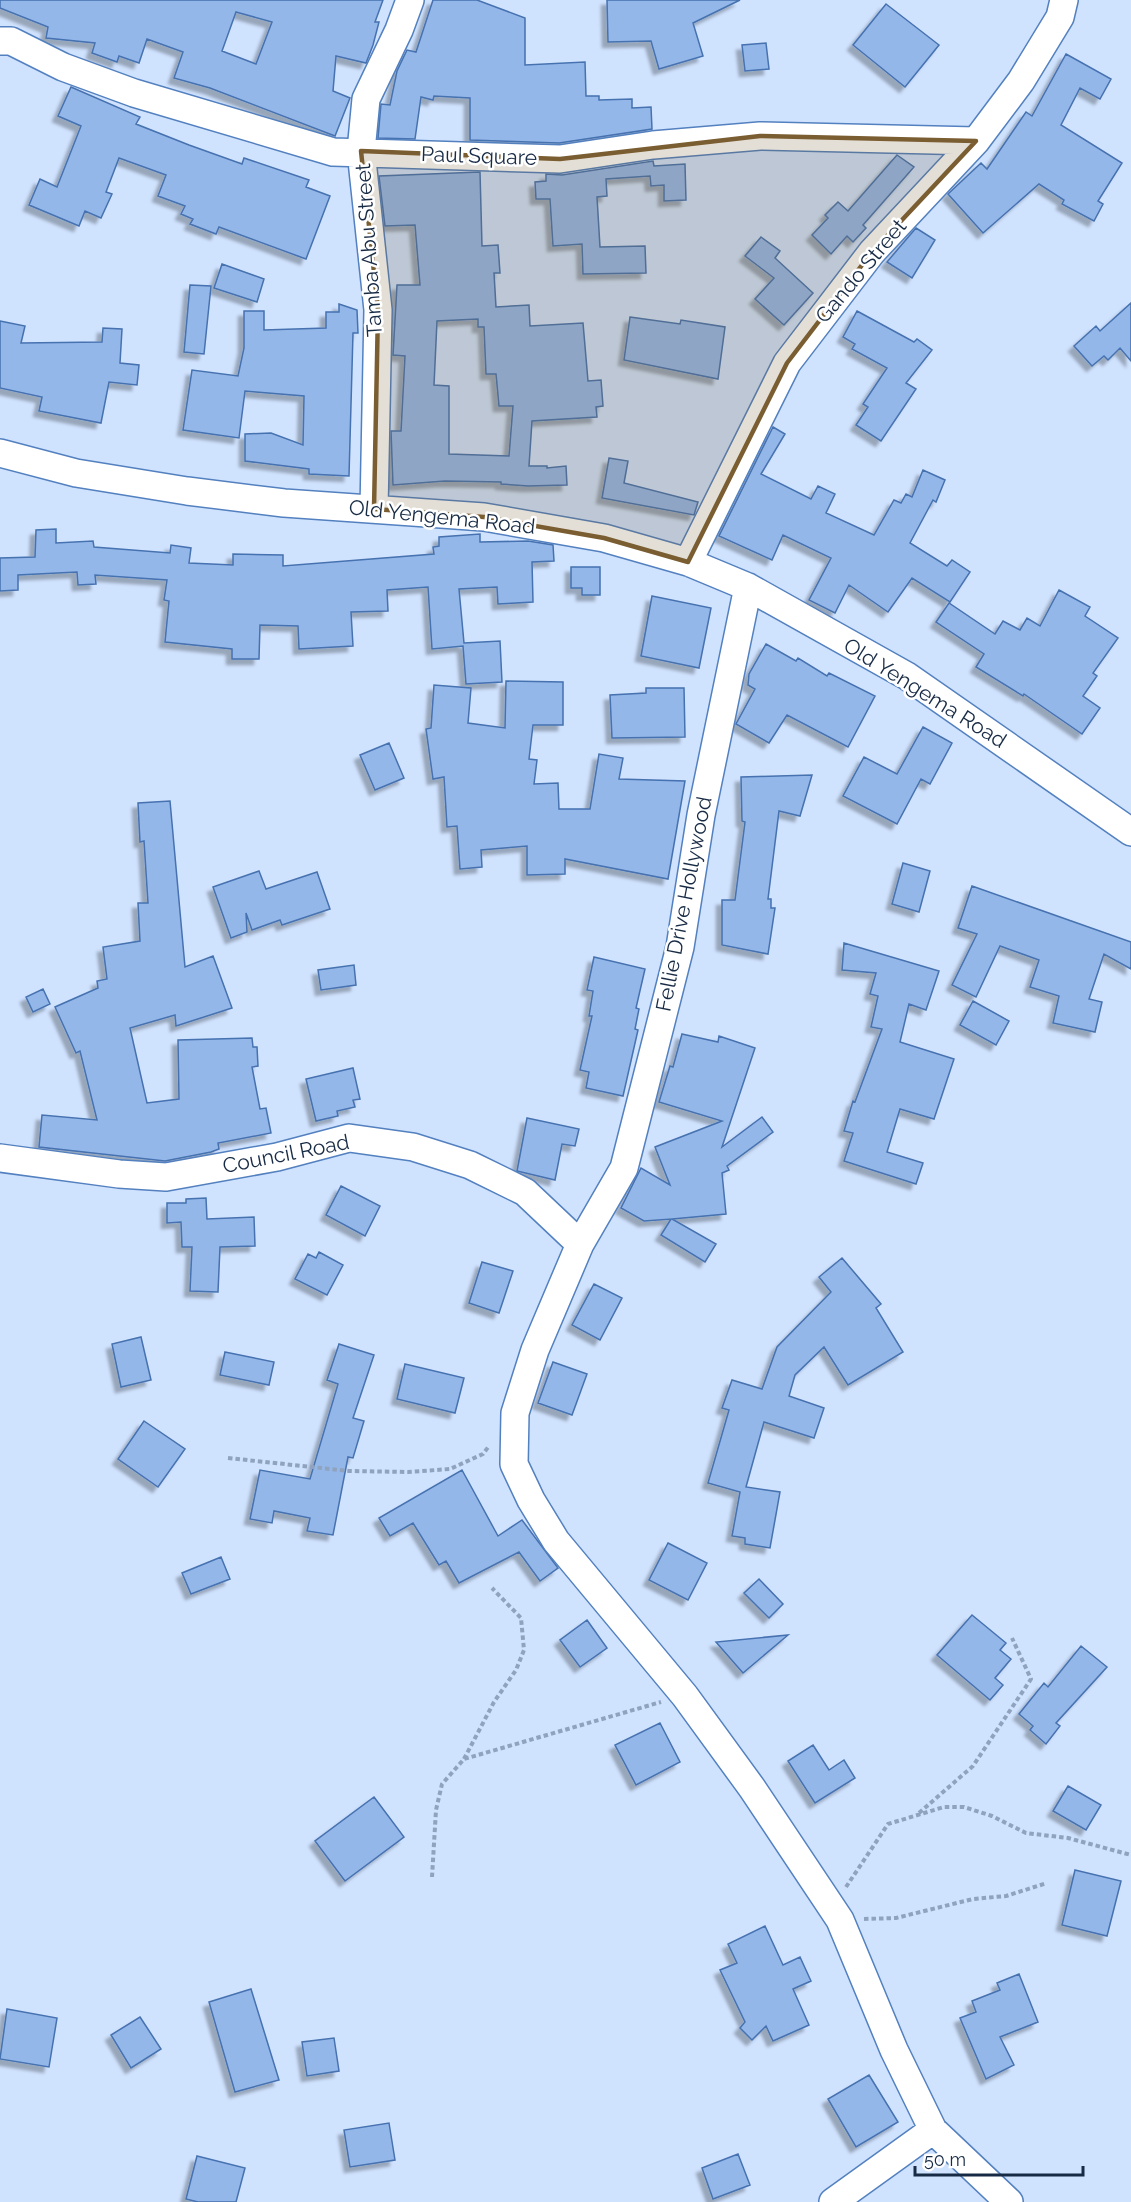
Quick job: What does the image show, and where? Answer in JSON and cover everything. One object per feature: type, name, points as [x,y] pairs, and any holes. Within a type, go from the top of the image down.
[{"type":"street","name":"Tamba Abu Street","points":[[374,509],[378,310],[362,151],[366,99],[399,30],[410,0]]},
{"type":"street","name":"Gando Street","points":[[688,562],[787,363],[872,252],[976,141],[1021,81],[1060,17],[1064,0]]},
{"type":"street","name":"Paul Square","points":[[0,41],[11,41],[63,67],[134,93],[333,152],[362,151],[560,159],[653,146],[760,136],[976,141]]},
{"type":"street","name":"Old Yengema Road","points":[[0,453],[76,473],[187,491],[284,503],[495,519],[604,538],[688,562],[748,587],[907,676],[1131,832]]},
{"type":"street","name":"Fellie Drive Hollywood","points":[[748,587],[701,815],[680,947],[624,1168],[580,1244],[535,1350],[515,1413],[514,1464],[531,1500],[556,1542],[685,1696],[752,1788],[840,1920],[894,2050],[933,2130]]},
{"type":"street","name":"Council Road","points":[[0,1158],[119,1174],[166,1177],[277,1157],[349,1138],[412,1147],[470,1165],[525,1192],[580,1244]]},
{"type":"street","points":[[838,2201],[933,2130],[1009,2202]]},
{"type":"path","points":[[228,1458],[349,1471],[408,1472],[450,1469],[483,1454],[515,1413]]},
{"type":"path","points":[[432,1877],[436,1810],[442,1784],[464,1759],[494,1702],[516,1670],[524,1650],[521,1618],[492,1588]]},
{"type":"path","points":[[919,1814],[973,1766],[1031,1679],[1012,1638]]},
{"type":"path","points":[[464,1759],[685,1696]]},
{"type":"path","points":[[1047,1882],[1006,1896],[973,1899],[896,1918],[840,1920],[840,1895],[888,1824],[944,1807],[964,1807],[992,1816],[1026,1833],[1068,1839],[1131,1855]]},
{"type":"highlighted area","points":[[760,136],[976,141],[872,252],[787,363],[688,562],[604,538],[484,517],[374,509],[378,310],[361,151],[560,159]]},
{"type":"building","points":[[0,0],[383,0],[375,22],[379,22],[373,45],[366,63],[336,56],[333,91],[350,98],[335,136],[210,88],[174,78],[183,52],[147,39],[139,63],[119,56],[117,62],[92,53],[95,43],[46,38],[48,27],[0,8]],"holes":[[[236,12],[272,22],[256,64],[222,51]]]},
{"type":"building","points":[[433,0],[477,0],[525,18],[525,65],[585,62],[586,96],[599,96],[599,100],[632,99],[632,108],[651,107],[652,129],[559,143],[470,140],[470,98],[434,96],[433,100],[421,97],[415,139],[378,138],[381,104],[390,105],[397,71],[407,50],[416,52]]},
{"type":"building","points":[[607,0],[740,0],[693,23],[703,56],[659,69],[651,41],[608,42]]},
{"type":"building","points":[[886,4],[939,45],[905,87],[853,45]]},
{"type":"building","points":[[766,43],[769,69],[745,71],[742,45]]},
{"type":"building","points":[[1066,54],[1111,79],[1100,99],[1080,88],[1061,125],[1122,163],[1098,201],[1103,204],[1094,221],[1062,204],[1064,200],[1039,184],[983,233],[948,194],[981,163],[987,169],[1026,112],[1032,116]]},
{"type":"building","points":[[71,87],[140,117],[136,124],[189,145],[242,164],[244,158],[309,180],[306,187],[330,196],[306,259],[219,227],[216,234],[190,224],[193,219],[181,214],[185,206],[158,196],[166,175],[119,158],[106,192],[112,194],[101,218],[85,211],[79,226],[29,205],[40,179],[57,187],[81,126],[58,116]]},
{"type":"building","points":[[897,155],[914,167],[863,225],[866,228],[853,242],[847,236],[831,254],[812,235],[828,218],[825,215],[838,202],[848,211]]},
{"type":"building","points":[[653,161],[654,166],[685,164],[686,200],[664,201],[664,185],[651,186],[650,176],[606,179],[607,196],[597,197],[600,247],[645,246],[646,273],[583,274],[582,244],[553,246],[550,199],[536,199],[535,182],[546,181],[546,174],[562,175]]},
{"type":"building","points":[[480,172],[482,246],[498,245],[500,273],[494,273],[496,307],[529,305],[530,326],[583,323],[588,381],[601,380],[603,406],[596,407],[597,417],[532,421],[529,466],[547,466],[547,468],[566,466],[567,485],[528,486],[501,484],[501,482],[445,481],[393,485],[391,431],[401,431],[405,356],[393,355],[397,285],[420,285],[415,225],[385,226],[379,176]],"holes":[[[478,319],[478,327],[484,327],[486,374],[496,374],[499,406],[513,406],[509,456],[449,454],[449,386],[434,385],[437,321]]]},
{"type":"building","points":[[916,228],[935,240],[912,278],[887,262]]},
{"type":"building","points":[[761,237],[780,251],[775,258],[813,293],[784,325],[755,299],[774,278],[745,256]]},
{"type":"building","points":[[222,264],[264,279],[257,302],[214,288]]},
{"type":"building","points":[[190,285],[211,286],[204,354],[184,352]]},
{"type":"building","points":[[1131,303],[1131,361],[1120,348],[1108,360],[1104,356],[1092,366],[1074,346],[1096,326],[1100,331]]},
{"type":"building","points":[[339,304],[357,310],[358,333],[353,333],[349,476],[309,474],[309,469],[245,461],[245,434],[271,433],[303,445],[304,396],[245,391],[239,438],[183,430],[192,370],[238,376],[244,348],[244,311],[264,311],[264,330],[326,328],[326,312],[339,312]]},
{"type":"building","points":[[857,311],[914,342],[917,339],[932,350],[906,383],[916,389],[881,441],[856,425],[868,407],[863,404],[887,368],[852,349],[855,344],[843,337]]},
{"type":"building","points":[[630,317],[680,324],[681,320],[725,327],[718,379],[624,360]]},
{"type":"building","points":[[0,321],[25,326],[21,343],[102,342],[103,328],[122,329],[120,363],[139,365],[137,385],[109,382],[101,423],[39,411],[42,397],[0,388]]},
{"type":"building","points":[[773,427],[785,434],[761,474],[811,499],[818,486],[835,494],[826,513],[874,535],[894,500],[901,503],[906,494],[912,497],[923,470],[945,480],[936,502],[933,500],[910,543],[947,566],[952,560],[970,572],[950,602],[912,578],[888,612],[849,585],[835,613],[809,600],[831,558],[783,535],[772,560],[719,536]]},
{"type":"building","points":[[609,458],[628,461],[624,483],[698,502],[694,515],[602,498]]},
{"type":"building","points":[[56,529],[56,543],[93,541],[94,547],[170,553],[171,545],[191,548],[189,563],[233,565],[233,554],[283,555],[283,566],[434,554],[433,547],[439,546],[439,537],[480,534],[480,542],[528,541],[553,545],[554,561],[532,562],[533,602],[498,604],[497,587],[459,589],[464,643],[500,641],[502,682],[466,684],[463,646],[432,649],[428,587],[387,590],[388,611],[351,612],[353,646],[299,649],[298,626],[260,625],[259,659],[232,659],[232,649],[165,642],[169,601],[164,600],[167,580],[95,575],[96,584],[78,585],[77,572],[18,575],[18,590],[0,591],[0,558],[35,557],[36,530]]},
{"type":"building","points":[[571,567],[600,567],[600,595],[582,595],[582,588],[571,588]]},
{"type":"building","points":[[1059,590],[1090,607],[1085,616],[1118,638],[1093,673],[1097,676],[1083,696],[1100,708],[1082,734],[1024,694],[1023,696],[976,667],[984,654],[936,622],[949,603],[995,634],[1003,621],[1020,630],[1027,618],[1040,626]]},
{"type":"building","points":[[652,596],[711,608],[699,668],[641,656]]},
{"type":"building","points":[[766,644],[796,661],[798,658],[827,676],[829,673],[875,696],[848,747],[787,715],[769,743],[736,724],[755,689],[748,685],[749,674]]},
{"type":"building","points":[[506,681],[563,682],[563,725],[533,725],[529,759],[537,760],[534,784],[558,783],[559,809],[590,809],[599,754],[623,758],[619,779],[685,781],[668,879],[565,859],[565,874],[527,875],[527,846],[481,850],[482,867],[460,869],[457,826],[447,827],[444,777],[433,779],[426,729],[431,728],[434,685],[471,688],[468,723],[505,728]]},
{"type":"building","points":[[646,688],[684,688],[685,737],[612,738],[610,695],[646,693]]},
{"type":"building","points":[[923,727],[952,743],[930,784],[921,779],[897,824],[843,796],[864,757],[897,774]]},
{"type":"building","points":[[389,743],[404,778],[375,790],[360,755]]},
{"type":"building","points":[[812,775],[800,816],[779,811],[768,899],[771,899],[771,908],[775,908],[768,954],[722,945],[722,900],[735,900],[745,822],[742,821],[741,777]]},
{"type":"building","points":[[170,801],[185,967],[213,956],[232,1008],[176,1026],[175,1015],[130,1028],[147,1103],[179,1099],[178,1040],[252,1038],[253,1047],[257,1047],[258,1066],[252,1067],[260,1109],[266,1108],[271,1133],[218,1143],[219,1149],[211,1152],[165,1161],[39,1147],[42,1115],[97,1120],[80,1051],[76,1053],[55,1007],[98,988],[97,981],[107,979],[103,947],[140,941],[138,903],[148,903],[144,841],[140,842],[138,803]]},
{"type":"building","points":[[903,863],[930,871],[919,912],[892,904]]},
{"type":"building","points":[[259,871],[266,889],[317,872],[330,909],[282,925],[280,920],[252,930],[246,913],[247,932],[231,938],[213,887]]},
{"type":"building","points":[[972,886],[1131,942],[1131,969],[1104,954],[1089,999],[1102,1002],[1095,1032],[1053,1023],[1059,996],[1030,987],[1039,960],[1000,946],[976,997],[952,985],[977,934],[958,928]]},
{"type":"building","points":[[844,943],[939,971],[926,1010],[909,1004],[900,1042],[954,1059],[934,1119],[900,1109],[887,1152],[923,1163],[916,1184],[844,1161],[853,1133],[844,1131],[853,1101],[855,1102],[882,1029],[871,1027],[878,996],[870,994],[876,973],[842,970]]},
{"type":"building","points":[[594,957],[645,969],[636,1008],[639,1009],[635,1029],[638,1030],[623,1096],[586,1088],[589,1072],[580,1070],[592,1016],[589,1016],[593,991],[587,990]]},
{"type":"building","points":[[354,965],[356,985],[321,990],[318,970]]},
{"type":"building","points":[[43,989],[50,1004],[33,1012],[26,997]]},
{"type":"building","points":[[973,1001],[1009,1021],[996,1045],[960,1025]]},
{"type":"building","points":[[682,1034],[718,1042],[719,1036],[755,1048],[722,1147],[762,1117],[773,1132],[727,1166],[729,1170],[722,1173],[726,1214],[672,1219],[716,1244],[705,1262],[661,1235],[671,1219],[644,1221],[621,1208],[641,1168],[670,1185],[655,1147],[722,1121],[659,1102],[670,1066],[673,1067]]},
{"type":"building","points":[[353,1068],[360,1099],[353,1100],[355,1107],[337,1111],[338,1116],[316,1121],[306,1079]]},
{"type":"building","points":[[527,1118],[579,1129],[575,1146],[562,1144],[555,1180],[517,1171]]},
{"type":"building","points":[[341,1186],[380,1206],[365,1236],[326,1215]]},
{"type":"building","points":[[206,1198],[207,1219],[254,1217],[255,1246],[220,1247],[218,1292],[190,1291],[192,1247],[182,1247],[181,1222],[167,1223],[167,1203],[186,1203],[186,1199]]},
{"type":"building","points":[[319,1252],[343,1265],[327,1295],[295,1279],[308,1254],[316,1258]]},
{"type":"building","points":[[842,1258],[881,1304],[876,1308],[903,1352],[848,1385],[824,1347],[795,1375],[789,1396],[824,1408],[814,1438],[764,1422],[746,1487],[780,1492],[770,1548],[745,1544],[745,1538],[732,1536],[740,1492],[708,1483],[729,1410],[722,1408],[732,1380],[762,1389],[777,1347],[831,1292],[819,1277]]},
{"type":"building","points":[[482,1262],[513,1271],[499,1313],[469,1303]]},
{"type":"building","points":[[594,1284],[622,1298],[600,1340],[572,1325]]},
{"type":"building","points":[[141,1337],[151,1380],[121,1387],[112,1344]]},
{"type":"building","points":[[339,1344],[374,1355],[353,1418],[364,1421],[353,1458],[348,1457],[333,1535],[307,1531],[310,1518],[274,1511],[272,1523],[250,1519],[260,1470],[310,1479],[338,1384],[327,1380]]},
{"type":"building","points":[[225,1352],[274,1362],[269,1385],[220,1375]]},
{"type":"building","points":[[553,1362],[587,1374],[572,1415],[538,1403]]},
{"type":"building","points":[[405,1364],[464,1378],[455,1413],[397,1399]]},
{"type":"building","points":[[144,1421],[185,1449],[158,1487],[118,1459]]},
{"type":"building","points":[[462,1470],[498,1536],[522,1520],[558,1568],[540,1581],[519,1552],[459,1583],[446,1561],[439,1565],[413,1523],[390,1536],[379,1518]]},
{"type":"building","points":[[668,1543],[707,1563],[688,1600],[649,1580]]},
{"type":"building","points":[[221,1557],[230,1579],[191,1594],[182,1573]]},
{"type":"building","points":[[759,1579],[783,1604],[769,1618],[744,1593]]},
{"type":"building","points":[[972,1615],[1006,1643],[1000,1650],[1011,1659],[995,1678],[1003,1685],[990,1700],[937,1655]]},
{"type":"building","points":[[587,1620],[607,1648],[580,1667],[560,1640]]},
{"type":"building","points":[[788,1635],[743,1673],[716,1642]]},
{"type":"building","points":[[1081,1646],[1107,1667],[1056,1723],[1060,1726],[1046,1744],[1030,1730],[1033,1726],[1019,1714],[1044,1683],[1048,1687]]},
{"type":"building","points":[[660,1723],[680,1762],[636,1785],[615,1745]]},
{"type":"building","points":[[813,1745],[829,1770],[844,1760],[855,1778],[815,1803],[788,1761]]},
{"type":"building","points":[[1068,1786],[1101,1805],[1086,1830],[1053,1811]]},
{"type":"building","points":[[374,1797],[404,1837],[345,1881],[315,1841]]},
{"type":"building","points":[[1075,1870],[1121,1881],[1107,1936],[1062,1925]]},
{"type":"building","points":[[765,1926],[783,1965],[800,1957],[811,1981],[793,1989],[809,2025],[773,2041],[766,2026],[752,2040],[740,2028],[745,2022],[720,1970],[737,1963],[728,1944]]},
{"type":"building","points":[[1019,1974],[1038,2022],[1000,2037],[1014,2065],[986,2079],[960,2018],[976,2012],[972,2001],[1000,1990],[997,1983]]},
{"type":"building","points":[[251,1989],[279,2080],[235,2092],[209,2002]]},
{"type":"building","points":[[7,2009],[57,2018],[49,2067],[0,2059]]},
{"type":"building","points":[[140,2017],[161,2049],[131,2068],[111,2035]]},
{"type":"building","points":[[334,2038],[339,2071],[307,2076],[302,2042]]},
{"type":"building","points":[[869,2075],[898,2122],[856,2147],[828,2099]]},
{"type":"building","points":[[389,2123],[395,2160],[350,2167],[344,2130]]},
{"type":"building","points":[[738,2154],[750,2185],[713,2199],[702,2168]]},
{"type":"building","points":[[197,2156],[245,2168],[236,2202],[198,2202],[186,2199]]}]
